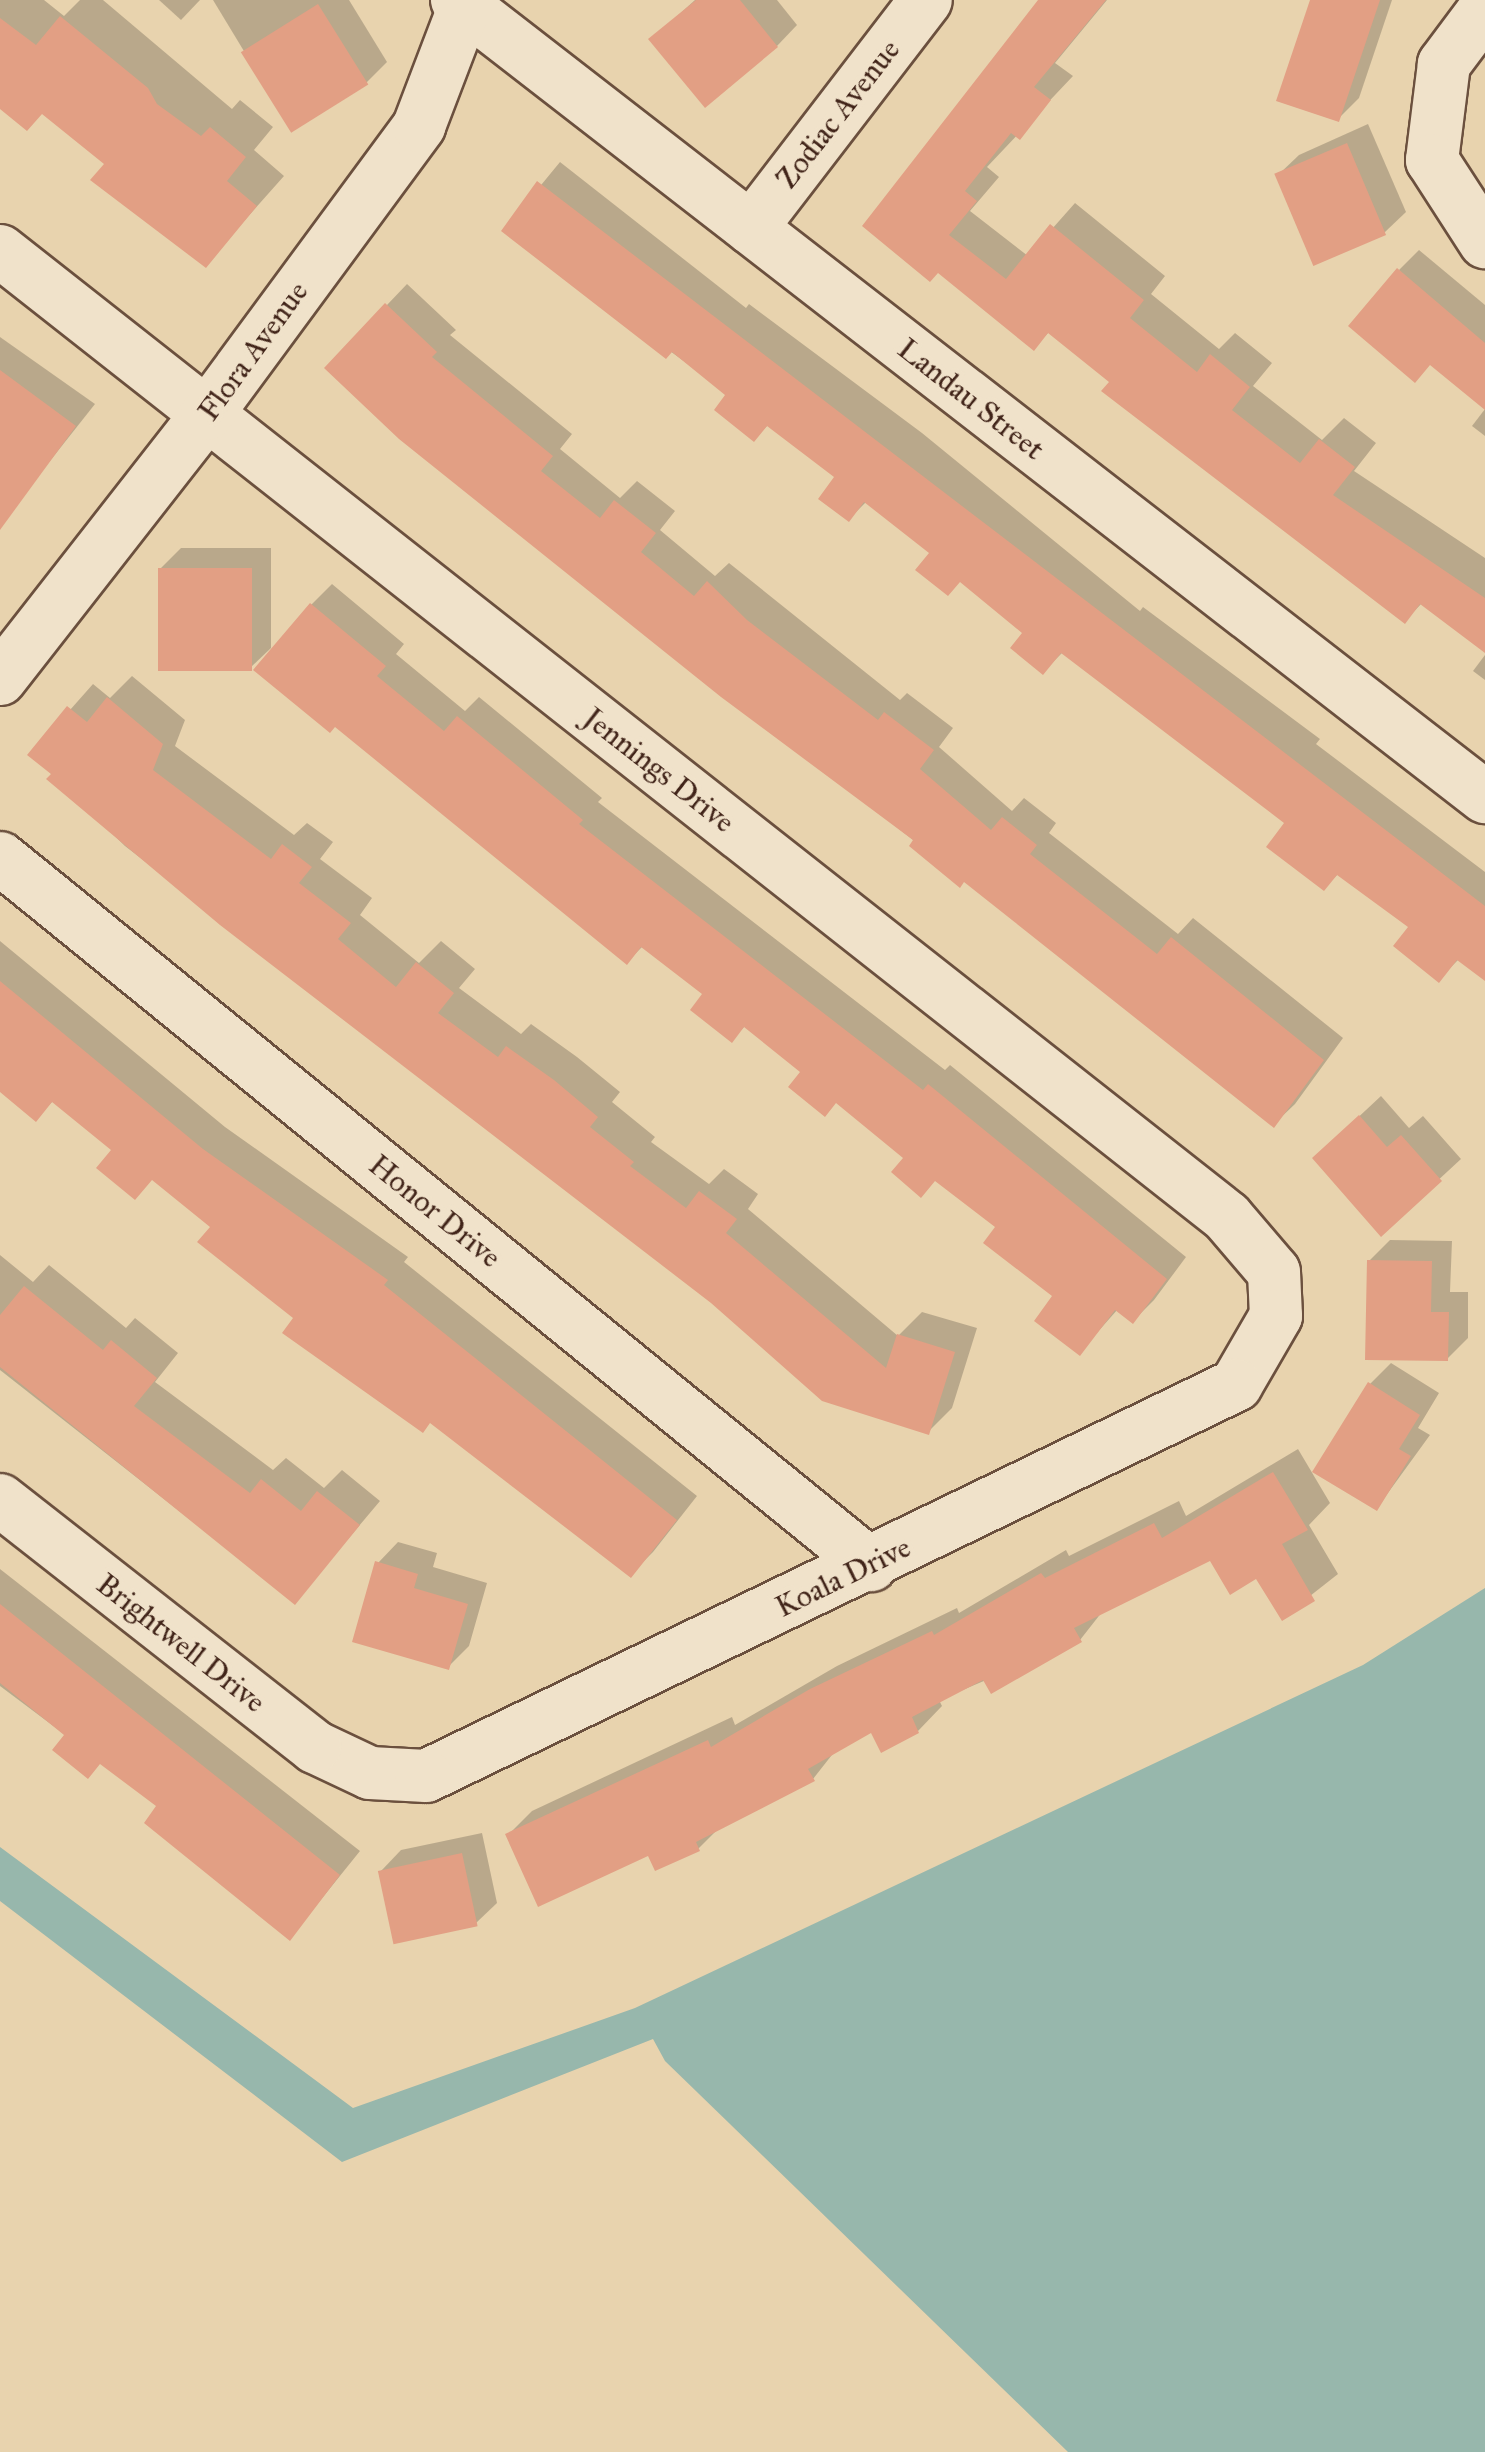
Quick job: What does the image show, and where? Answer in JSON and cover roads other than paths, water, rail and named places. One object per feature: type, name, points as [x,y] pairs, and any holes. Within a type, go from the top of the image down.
[{"type":"street","name":"Zodiac Avenue","points":[[751,228],[926,0]]},
{"type":"street","name":"Landau Street","points":[[463,2],[1485,797]]},
{"type":"street","name":"Flora Avenue","points":[[0,679],[207,414],[419,126],[463,2]]},
{"type":"street","points":[[1485,9],[1444,64],[1432,160],[1485,242]]},
{"type":"street","name":"Jennings Drive","points":[[0,251],[1228,1216],[1274,1272],[1276,1316]]},
{"type":"street","name":"Honor Drive","points":[[0,858],[871,1564]]},
{"type":"street","name":"Koala Drive","points":[[370,1772],[426,1776],[1236,1385],[1276,1316]]},
{"type":"street","name":"Brightwell Drive","points":[[0,1500],[314,1748],[370,1772]]},
{"type":"water","points":[[1485,1588],[1485,2452],[1068,2452],[665,2061],[653,2039],[342,2162],[0,1901],[0,1847],[353,2108],[635,2008],[1363,1665]]}]
